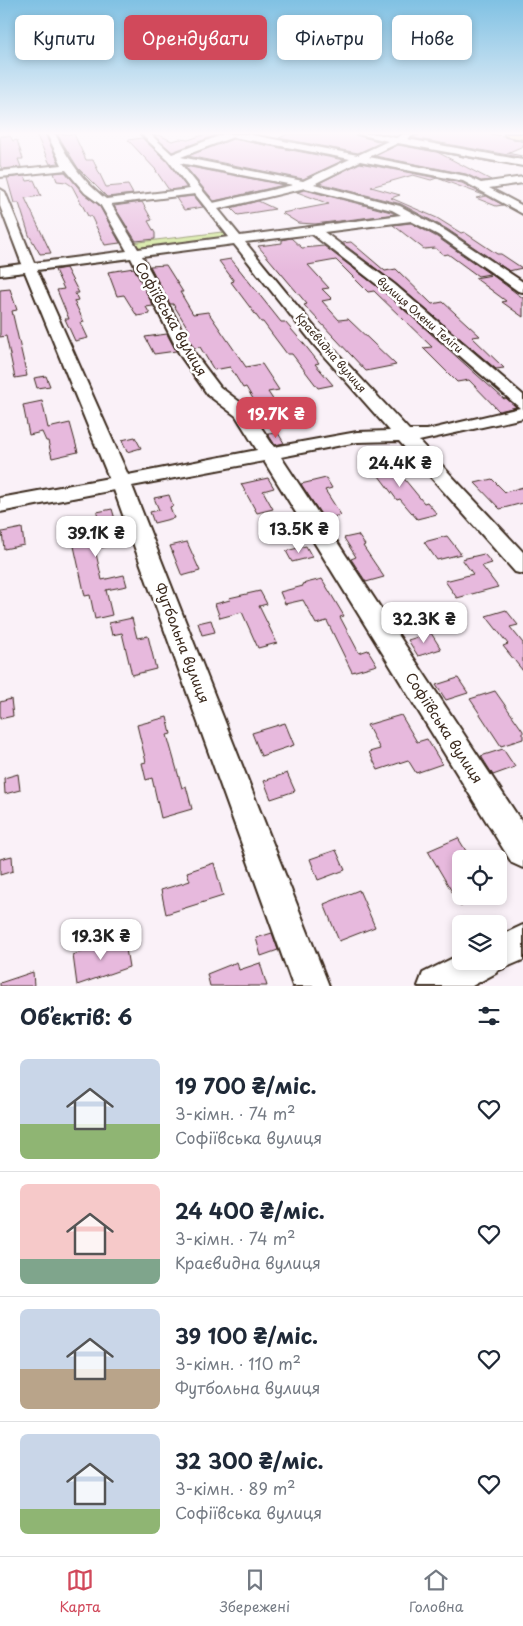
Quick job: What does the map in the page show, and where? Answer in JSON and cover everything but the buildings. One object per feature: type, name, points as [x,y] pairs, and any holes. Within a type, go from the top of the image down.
[{"type":"street","name":"Софіївська вулиця","points":[[79,180],[89,191],[104,202],[188,355],[214,391],[243,413],[268,455],[523,852]]},
{"type":"street","name":"Краєвидна вулиця","points":[[188,180],[320,343],[523,566]]},
{"type":"street","points":[[286,180],[381,203],[412,217],[442,233],[523,288]]},
{"type":"street","points":[[210,207],[276,194],[315,180]]},
{"type":"street","points":[[468,180],[523,211]]},
{"type":"street","points":[[481,186],[523,180]]},
{"type":"street","points":[[104,202],[197,191]]},
{"type":"street","name":"Футбольна вулиця","points":[[0,192],[29,267],[121,482],[311,986]]},
{"type":"street","points":[[0,271],[236,240],[317,225],[412,217]]},
{"type":"street","name":"вулиця Олени Теліги","points":[[317,225],[523,404]]},
{"type":"street","points":[[0,505],[357,437],[405,436],[456,429],[523,413]]},
{"type":"street","points":[[507,950],[523,942]]},
{"type":"street","points":[[436,986],[467,970]]},
{"type":"green space","points":[[222,232],[228,238],[135,250],[131,243]]}]
